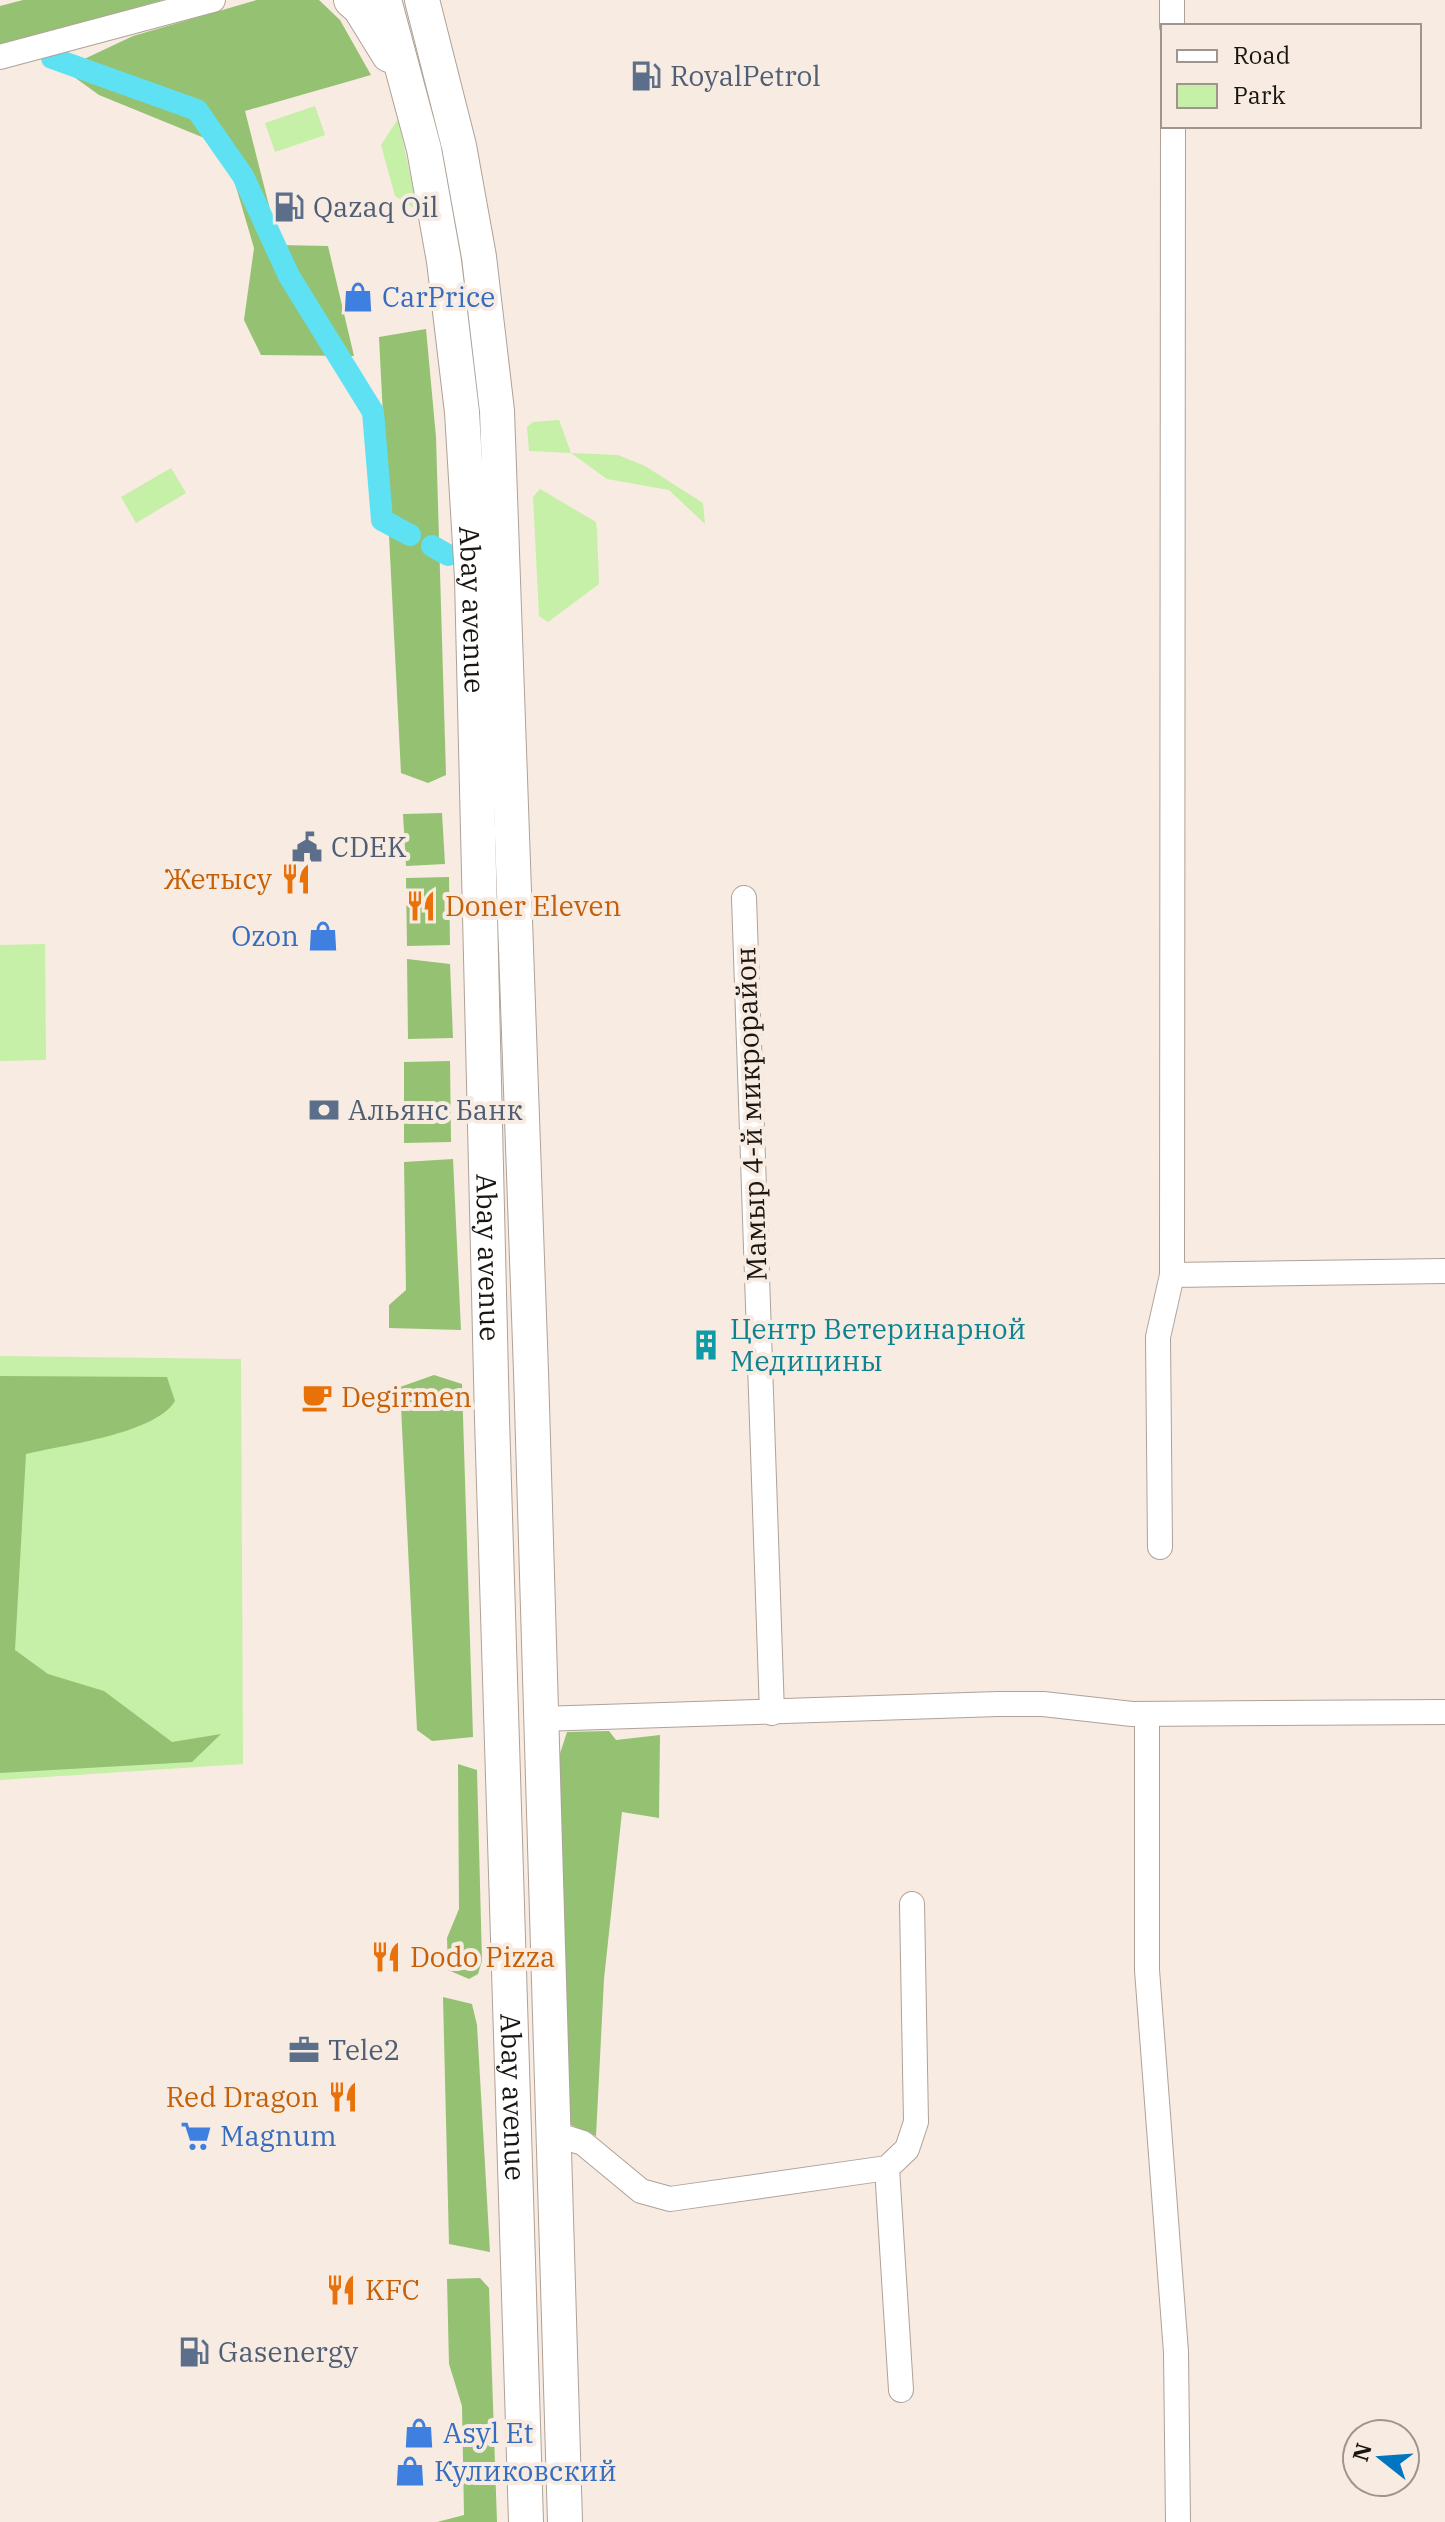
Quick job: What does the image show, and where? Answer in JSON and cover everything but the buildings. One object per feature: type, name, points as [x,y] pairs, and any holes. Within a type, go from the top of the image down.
[{"type":"main road","points":[[351,0],[360,8],[408,84]]},
{"type":"main road","name":"Abay avenue","points":[[384,0],[424,149],[444,261],[462,412],[472,578],[492,1419],[526,2522]]},
{"type":"main road","name":"Abay avenue","points":[[422,0],[459,146],[479,257],[497,411],[555,2134],[565,2522]]},
{"type":"main road","points":[[444,0],[444,81]]},
{"type":"street","points":[[0,57],[213,0]]},
{"type":"street","points":[[1172,0],[1172,24]]},
{"type":"street","points":[[1160,1547],[1158,1337],[1172,1275],[1173,128]]},
{"type":"street","name":"Мамыр 4-й микрорайон","points":[[744,898],[772,1713]]},
{"type":"street","points":[[1172,1275],[1445,1271]]},
{"type":"street","points":[[540,1719],[1043,1704],[1147,1714],[1445,1712]]},
{"type":"street","points":[[1147,1714],[1147,1970],[1176,2352],[1178,2522]]},
{"type":"street","points":[[555,2134],[583,2143],[641,2191],[670,2199],[887,2168],[907,2149],[916,2122],[912,1904]]},
{"type":"street","points":[[887,2168],[901,2390]]},
{"type":"green space","points":[[23,0],[163,0],[0,46],[0,6]]},
{"type":"green space","points":[[257,0],[319,0],[340,20],[371,75],[245,111],[279,245],[328,246],[354,356],[261,355],[244,320],[254,248],[224,146],[99,95],[63,69],[133,36]]},
{"type":"green space","points":[[315,106],[325,135],[275,152],[265,123]]},
{"type":"green space","points":[[398,119],[418,211],[395,196],[381,145]]},
{"type":"green space","points":[[426,329],[436,437],[446,775],[428,783],[401,773],[379,337]]},
{"type":"green space","points":[[559,420],[571,453],[529,451],[527,427],[533,422]]},
{"type":"green space","points":[[571,453],[618,455],[645,466],[703,503],[705,524],[669,490],[607,479]]},
{"type":"green space","points":[[171,468],[186,493],[136,523],[121,497]]},
{"type":"green space","points":[[540,489],[596,522],[597,530],[599,584],[548,622],[539,616],[533,497]]},
{"type":"green space","points":[[442,813],[445,864],[406,866],[403,814]]},
{"type":"green space","points":[[449,877],[450,945],[407,946],[406,878]]},
{"type":"green space","points":[[45,944],[46,1060],[0,1061],[0,945]]},
{"type":"green space","points":[[407,959],[450,964],[453,1038],[408,1039]]},
{"type":"green space","points":[[450,1061],[451,1142],[404,1143],[404,1062]]},
{"type":"green space","points":[[453,1159],[461,1330],[389,1328],[389,1305],[406,1290],[404,1162]]},
{"type":"green space","points":[[0,1356],[241,1359],[243,1764],[0,1780]]},
{"type":"green space","points":[[434,1375],[462,1384],[473,1737],[432,1741],[417,1730],[400,1387]]},
{"type":"green space","points":[[0,1376],[167,1377],[175,1401],[148,1422],[107,1436],[26,1454],[15,1650],[48,1674],[104,1691],[172,1742],[221,1734],[192,1762],[0,1773]]},
{"type":"green space","points":[[609,1731],[616,1740],[660,1735],[659,1818],[622,1812],[604,1979],[596,2136],[560,2120],[550,1784],[567,1732]]},
{"type":"green space","points":[[458,1764],[477,1770],[482,1961],[478,1974],[469,1979],[448,1970],[447,1938],[459,1909]]},
{"type":"green space","points":[[443,1997],[472,2004],[477,2025],[490,2252],[449,2244]]},
{"type":"green space","points":[[480,2278],[489,2288],[497,2522],[437,2522],[464,2515],[462,2406],[449,2364],[447,2279]]},
{"type":"waterway","points":[[52,58],[197,110],[243,176],[289,276],[373,412],[382,520],[410,535]]},
{"type":"waterway","points":[[432,546],[448,555]]},
{"type":"place","name":"RoyalPetrol","points":[[646,76]]},
{"type":"place","name":"Qazaq Oil","points":[[289,207]]},
{"type":"place","name":"CarPrice","points":[[358,297]]},
{"type":"place","name":"CDEK","points":[[307,847]]},
{"type":"place","name":"Жетысу","points":[[296,879]]},
{"type":"place","name":"Doner Eleven","points":[[421,906]]},
{"type":"place","name":"Ozon","points":[[323,936]]},
{"type":"place","name":"Альянс Банк","points":[[324,1110]]},
{"type":"place","name":"Центр Ветеринарной Медицины","points":[[706,1345]]},
{"type":"place","name":"Degirmen","points":[[317,1397]]},
{"type":"place","name":"Dodo Pizza","points":[[386,1957]]},
{"type":"place","name":"Tele2","points":[[304,2050]]},
{"type":"place","name":"Red Dragon","points":[[343,2097]]},
{"type":"place","name":"Magnum","points":[[196,2136]]},
{"type":"place","name":"KFC","points":[[341,2290]]},
{"type":"place","name":"Gasenergy","points":[[194,2352]]},
{"type":"place","name":"Asyl Et","points":[[419,2433]]},
{"type":"place","name":"Куликовский","points":[[410,2471]]}]
